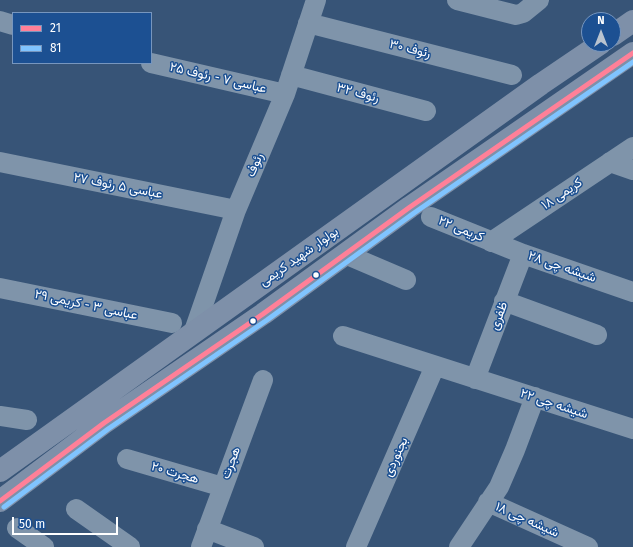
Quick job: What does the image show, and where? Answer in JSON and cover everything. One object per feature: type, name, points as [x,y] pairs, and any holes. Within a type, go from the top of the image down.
[{"type":"main road","points":[[621,29],[633,21]]},
{"type":"main road","name":"بولوار شهید کریمی","points":[[0,471],[194,331],[588,52]]},
{"type":"main road","name":"بولوار شهید کریمی","points":[[0,501],[104,423],[262,314],[410,206],[633,53]]},
{"type":"main road","points":[[91,405],[104,423]]},
{"type":"street","name":"رئوف","points":[[194,331],[236,210],[284,94],[316,0]]},
{"type":"street","points":[[457,0],[516,15],[523,13],[539,0]]},
{"type":"street","points":[[0,21],[12,26]]},
{"type":"street","name":"رئوف ۳۰","points":[[308,23],[512,74]]},
{"type":"street","name":"عباسی ۷ - رئوف ۲۵","points":[[152,63],[284,94]]},
{"type":"street","name":"رئوف ۳۲","points":[[291,75],[426,111]]},
{"type":"street","name":"کریمی ۱۸","points":[[492,242],[633,147]]},
{"type":"street","name":"عباسی ۵ رئوف ۲۷","points":[[0,162],[236,210]]},
{"type":"street","points":[[610,162],[633,170]]},
{"type":"street","name":"کریمی ۲۲","points":[[431,217],[492,242]]},
{"type":"street","name":"شیشه چی ۲۸","points":[[492,242],[633,292]]},
{"type":"street","points":[[346,254],[406,280]]},
{"type":"street","name":"ظفری","points":[[475,379],[523,254]]},
{"type":"street","name":"عباسی ۳ - کریمی ۲۹","points":[[0,288],[172,323]]},
{"type":"street","points":[[504,301],[597,334]]},
{"type":"street","name":"شیشه چی ۲۲","points":[[343,336],[633,429]]},
{"type":"street","name":"بجنوردی","points":[[356,547],[436,366]]},
{"type":"street","name":"هجرت","points":[[204,538],[263,380]]},
{"type":"street","points":[[459,547],[499,487],[534,397]]},
{"type":"street","points":[[0,416],[27,420]]},
{"type":"street","name":"هجرت ۲۰","points":[[127,459],[223,487]]},
{"type":"street","name":"شیشه چی ۱۸","points":[[488,502],[588,547]]},
{"type":"street","points":[[76,509],[130,547]]},
{"type":"street","points":[[18,528],[44,547]]},
{"type":"street","points":[[204,538],[254,547]]},
{"type":"transit line","name":"21","points":[[0,501],[104,423],[263,314],[410,207],[633,53]]},
{"type":"transit line","name":"81","points":[[4,507],[108,429],[267,320],[414,213],[633,62]]}]
